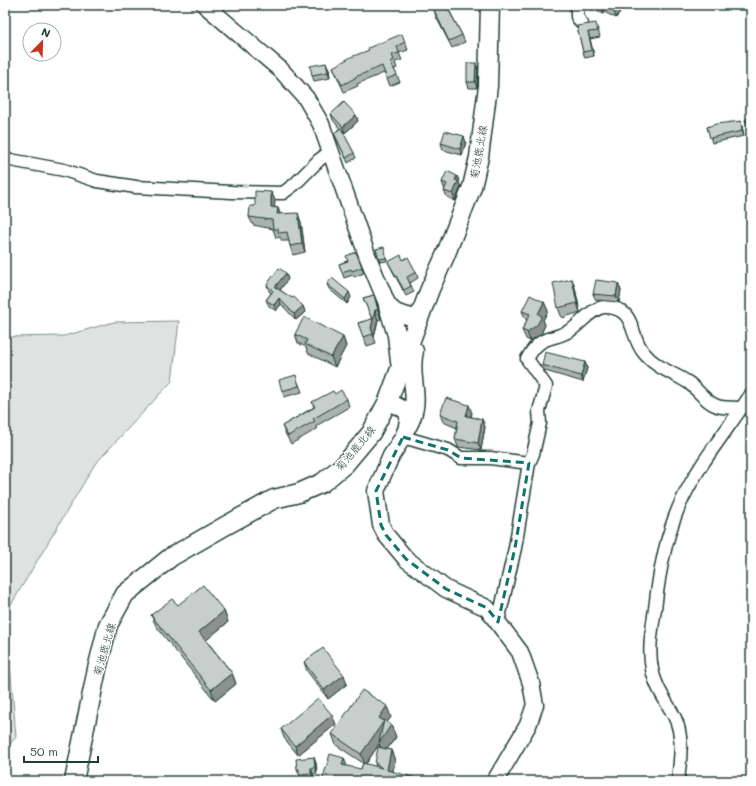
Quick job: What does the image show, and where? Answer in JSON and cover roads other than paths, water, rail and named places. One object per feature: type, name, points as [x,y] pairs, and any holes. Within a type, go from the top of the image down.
[{"type":"main road","name":"菊池鹿北線","points":[[74,781],[97,669],[108,625],[125,594],[171,557],[225,526],[274,499],[299,493],[322,483],[345,464],[371,433],[388,401],[401,369],[420,313],[459,222],[472,187],[479,157],[488,86],[490,5]]},
{"type":"main road","points":[[388,306],[397,335],[401,369]]},
{"type":"main road","points":[[405,431],[413,414],[415,405],[411,361],[417,340],[420,313]]},
{"type":"street","points":[[205,5],[282,70],[302,93],[321,124],[367,255],[388,306],[397,313],[420,313]]},
{"type":"street","points":[[577,5],[577,17],[582,24]]},
{"type":"street","points":[[5,159],[64,170],[97,180],[136,187],[232,192],[283,192],[295,184],[319,160],[331,151]]},
{"type":"street","points":[[498,622],[515,548],[529,463],[533,454],[540,423],[540,411],[546,386],[527,359],[534,347],[546,338],[570,331],[596,309],[605,307],[621,310],[629,319],[642,352],[654,363],[688,383],[715,406],[742,408]]},
{"type":"street","points":[[678,781],[681,747],[676,720],[659,691],[652,670],[649,647],[659,575],[669,536],[682,498],[703,464],[751,394]]},
{"type":"street","points":[[388,401],[404,410],[408,415],[405,431],[386,466],[376,491],[383,530],[406,559],[446,589],[487,608],[520,652],[531,683],[535,705],[528,724],[495,781]]},
{"type":"street","points":[[405,431],[448,450],[461,458],[490,458],[529,463]]}]
